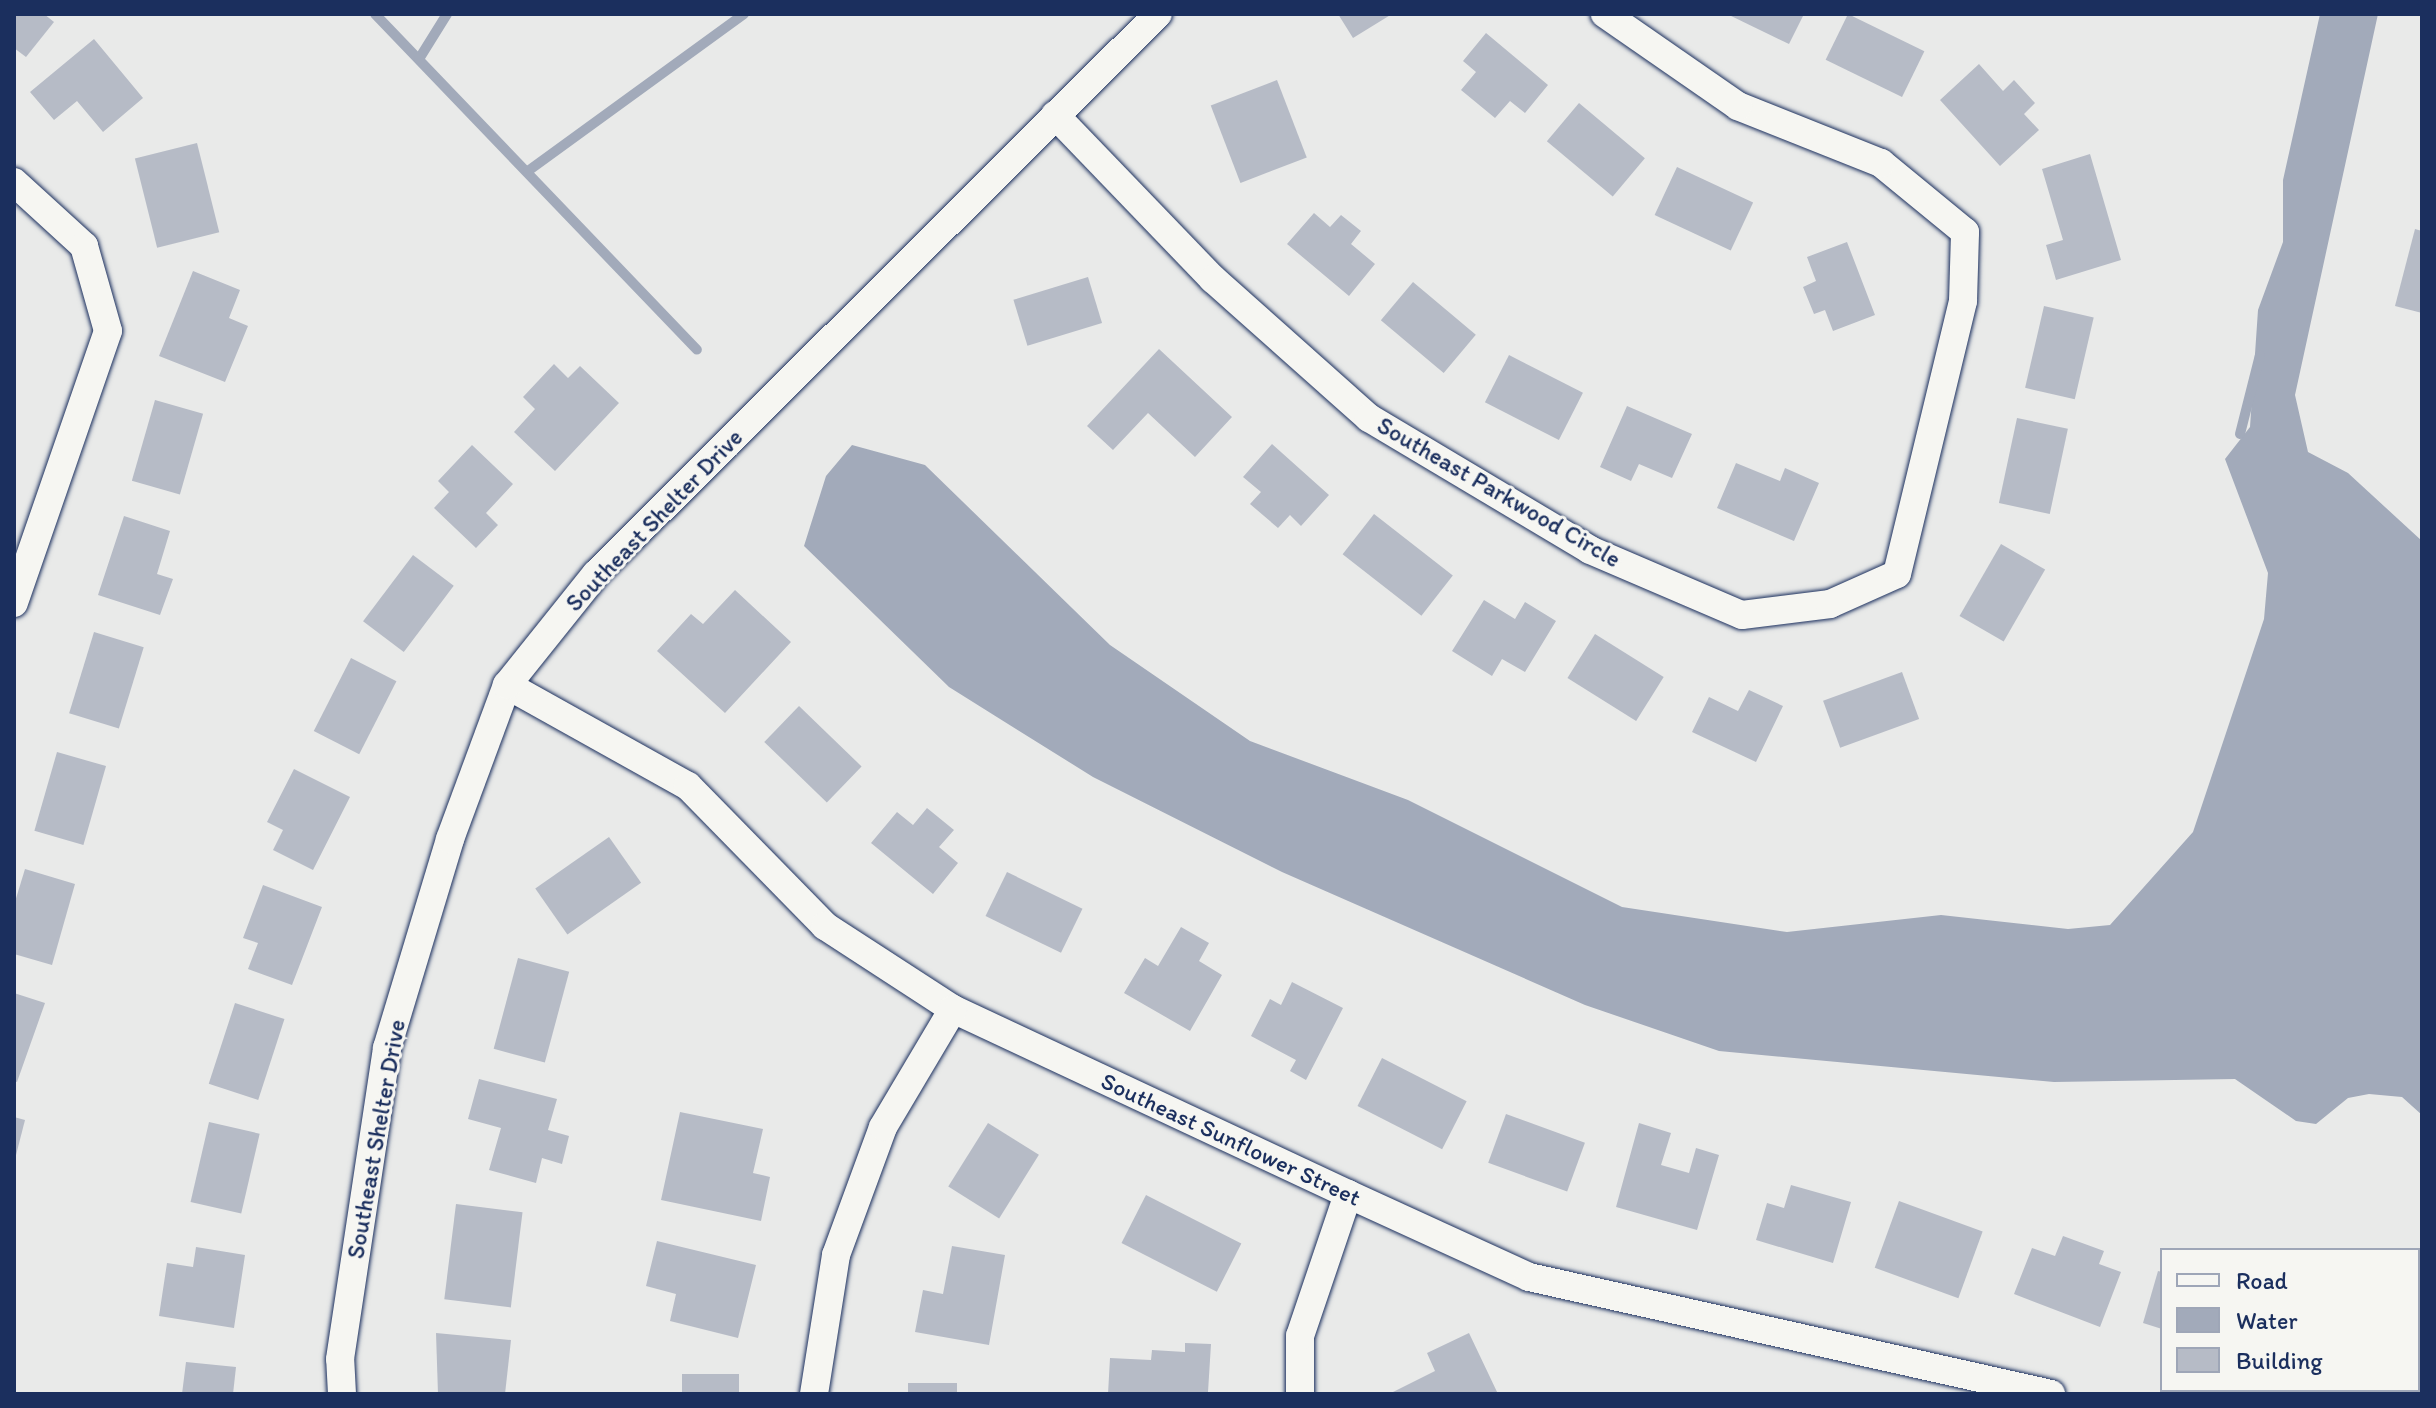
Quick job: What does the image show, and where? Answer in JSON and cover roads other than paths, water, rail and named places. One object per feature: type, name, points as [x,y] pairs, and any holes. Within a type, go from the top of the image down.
[{"type":"street","name":"Southeast Shelter Drive","points":[[342,1394],[340,1359],[387,1048],[450,839],[507,685],[596,574],[1158,14]]},
{"type":"street","name":"Southeast Parkwood Circle","points":[[1055,115],[1213,279],[1369,418],[1590,550],[1742,615],[1830,604],[1897,574],[1963,301],[1965,232],[1881,163],[1738,106],[1605,14]]},
{"type":"street","points":[[14,182],[84,246],[108,331],[14,603]]},
{"type":"street","name":"Southeast Sunflower Street","points":[[507,685],[688,786],[825,926],[953,1009],[1348,1194],[1529,1277],[2051,1394]]},
{"type":"street","points":[[814,1394],[841,1241],[883,1127],[953,1009]]},
{"type":"street","points":[[1300,1394],[1300,1336],[1348,1194]]},
{"type":"water","points":[[2320,14],[2378,14],[2295,395],[2308,452],[2348,473],[2422,541],[2422,1115],[2402,1097],[2369,1094],[2348,1098],[2316,1124],[2296,1121],[2235,1079],[2054,1082],[1719,1051],[1585,1005],[1282,872],[1093,777],[949,687],[804,546],[826,476],[852,445],[925,465],[1110,645],[1250,741],[1408,800],[1622,907],[1787,932],[1941,915],[2068,929],[2110,925],[2193,832],[2264,619],[2268,573],[2225,459],[2250,427],[2258,310],[2283,242],[2283,180]]},
{"type":"waterway","points":[[375,14],[697,350]]},
{"type":"waterway","points":[[419,59],[447,14]]},
{"type":"waterway","points":[[528,171],[744,14]]},
{"type":"waterway","points":[[2240,434],[2260,355]]}]
